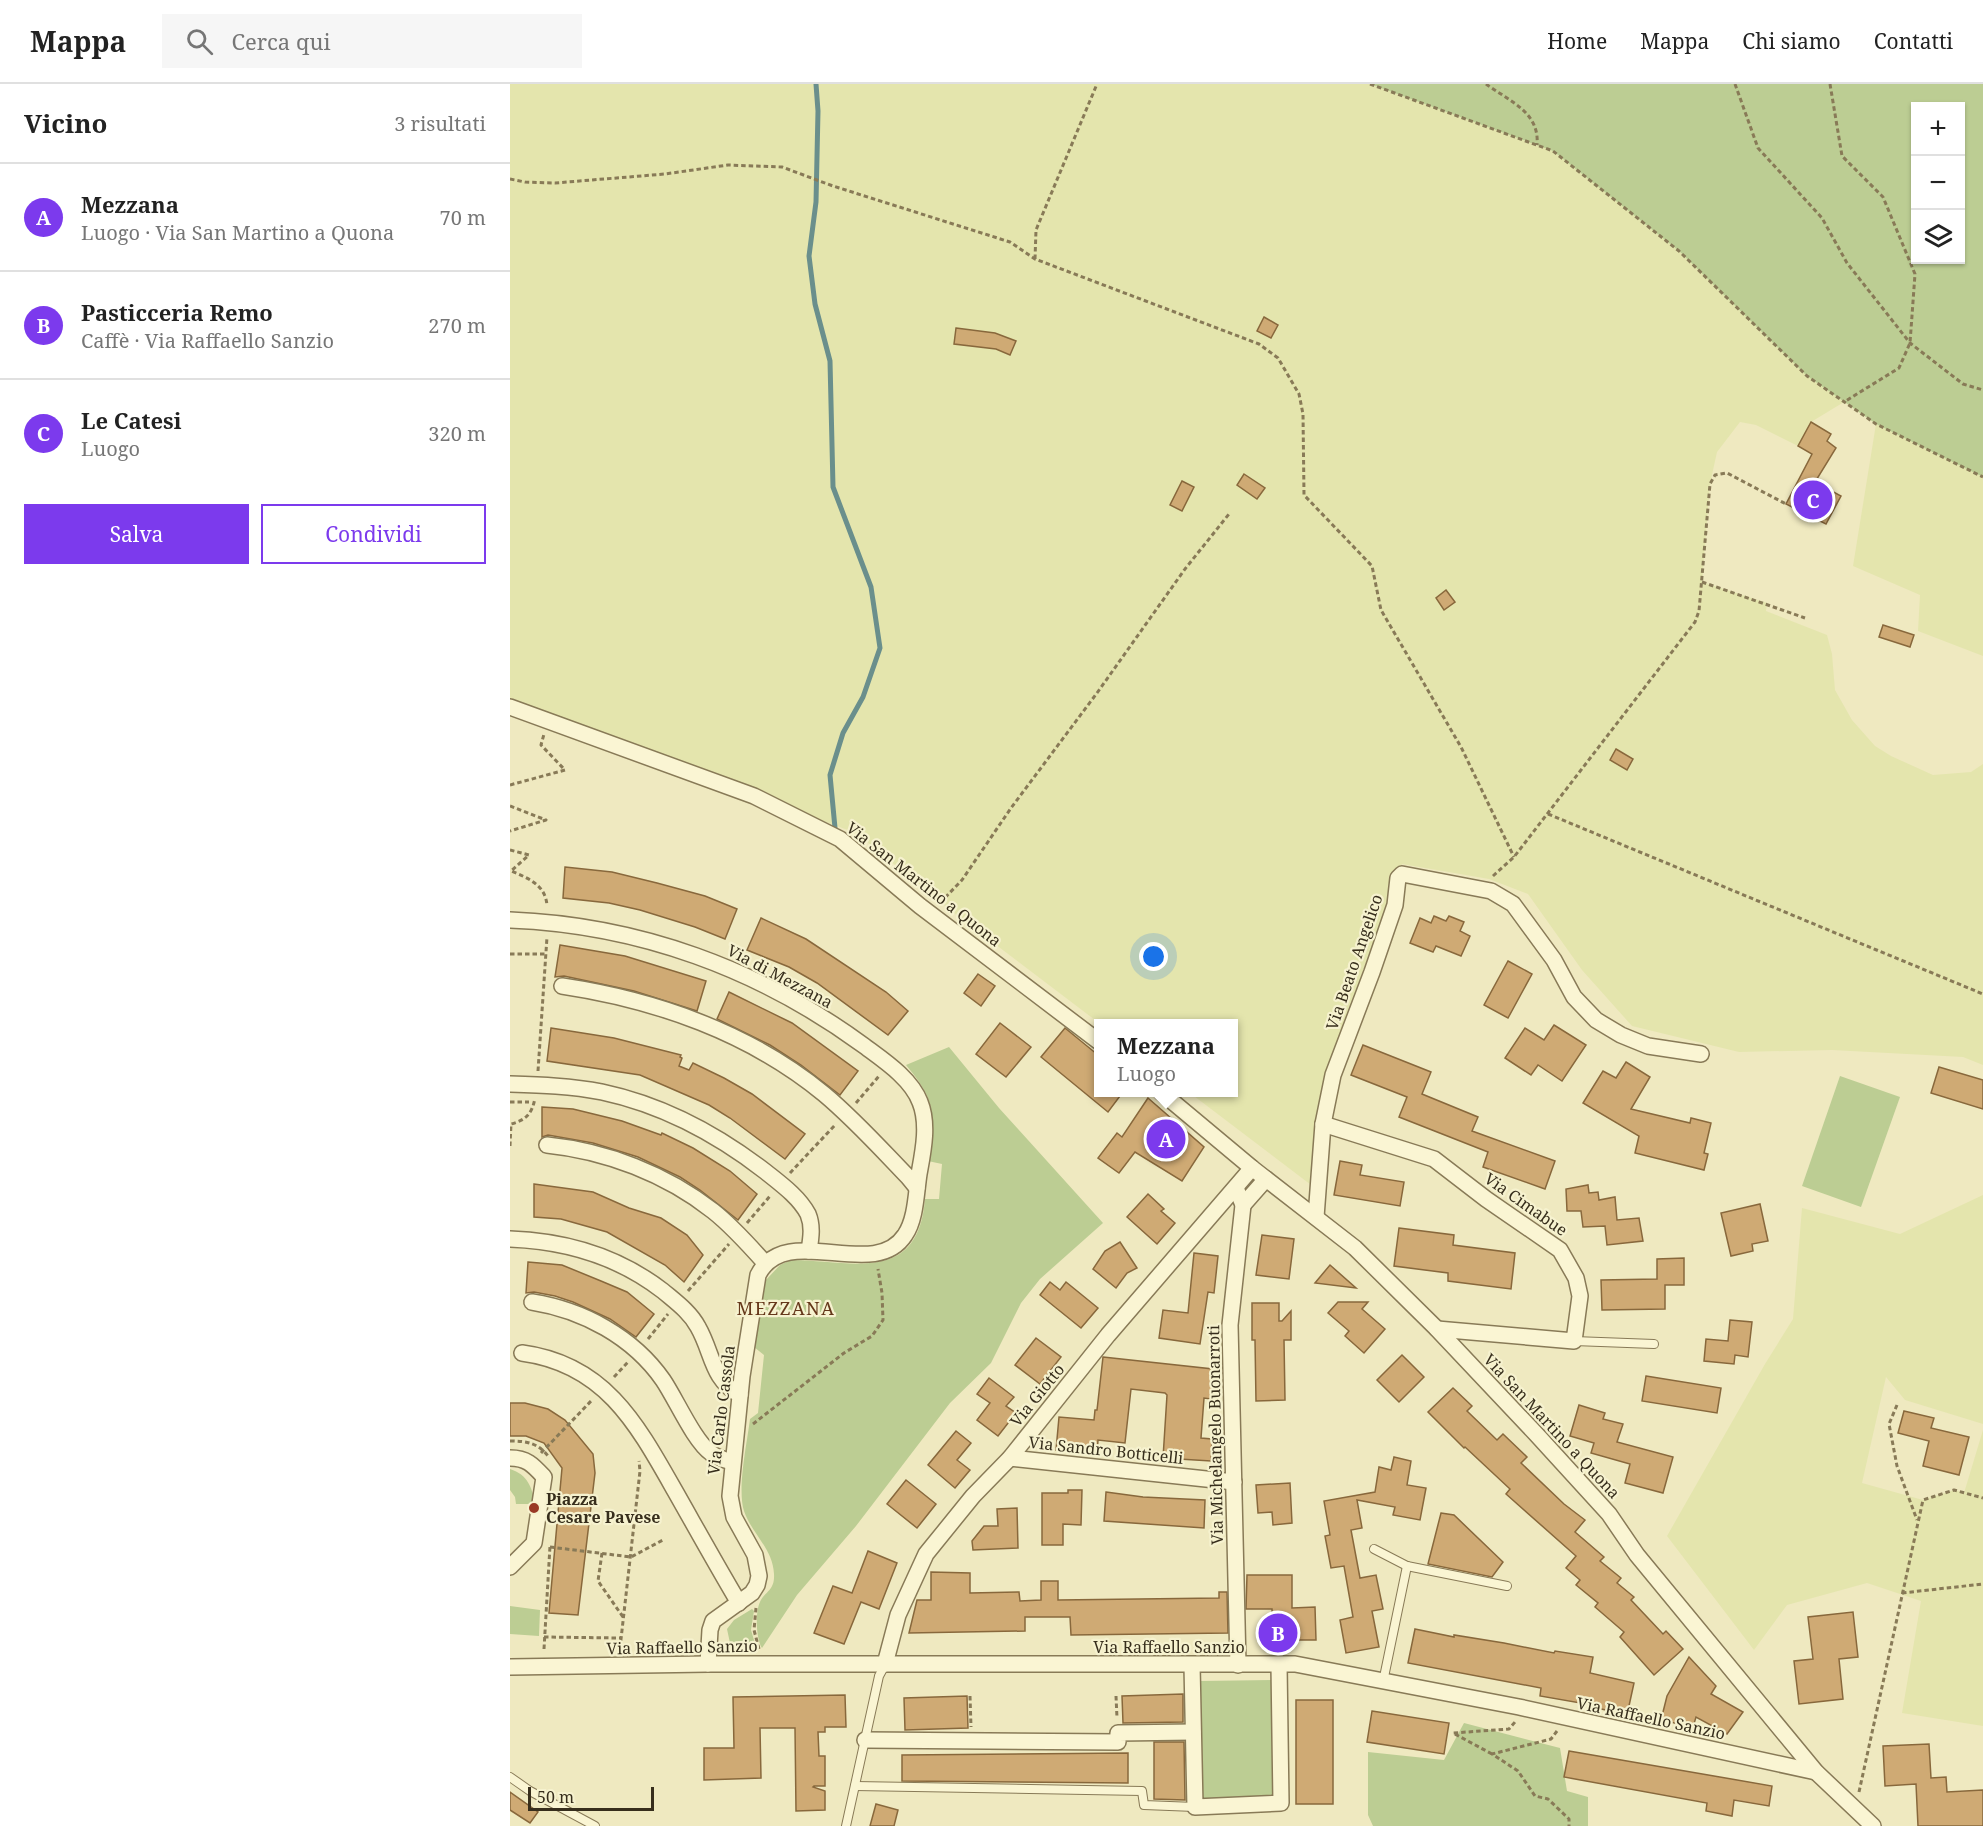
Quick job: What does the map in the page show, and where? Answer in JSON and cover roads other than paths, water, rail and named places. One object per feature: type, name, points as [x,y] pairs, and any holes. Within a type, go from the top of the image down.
[{"type":"street","name":"Via San Martino a Quona","points":[[510,707],[548,723],[754,796],[840,839],[930,913],[1094,1038]]},
{"type":"street","name":"Via Beato Angelico","points":[[1316,1217],[1323,1124],[1333,1075],[1376,961],[1395,905],[1398,878],[1402,874],[1491,891],[1513,904],[1554,960],[1574,997],[1596,1020],[1621,1035],[1648,1046],[1701,1054]]},
{"type":"street","name":"Via di Mezzana","points":[[510,920],[548,922],[632,936],[698,955],[775,990],[850,1036],[895,1071],[913,1089],[920,1102],[924,1137],[917,1188]]},
{"type":"street","points":[[547,1145],[606,1156],[646,1172],[698,1200],[716,1213],[765,1263],[788,1252],[869,1254],[894,1246],[905,1237],[909,1227],[917,1188],[911,1179],[819,1089],[759,1050],[720,1030],[666,1009],[625,998],[562,986]]},
{"type":"street","points":[[510,1084],[602,1092],[672,1115],[727,1143],[797,1199],[807,1214],[811,1234],[808,1251]]},
{"type":"street","name":"Via San Martino a Quona","points":[[1167,1097],[1252,1168],[1355,1248],[1437,1329],[1609,1514],[1636,1555],[1816,1772],[1873,1826]]},
{"type":"street","name":"Via Cimabue","points":[[1323,1124],[1434,1159],[1486,1199],[1560,1250],[1576,1278],[1580,1296],[1574,1341]]},
{"type":"street","name":"Via Giotto","points":[[885,1664],[898,1615],[926,1554],[973,1496],[1010,1458],[1108,1335],[1252,1168]]},
{"type":"street","points":[[1243,1205],[1266,1179]]},
{"type":"street","name":"Via Michelangelo Buonarroti","points":[[1238,1185],[1243,1205],[1230,1325],[1238,1665]]},
{"type":"street","points":[[510,1239],[560,1244],[601,1256],[642,1276],[678,1303],[699,1328],[722,1381],[740,1395]]},
{"type":"street","name":"Via Carlo Cassola","points":[[708,1664],[710,1630],[713,1621],[755,1589],[759,1572],[755,1555],[732,1510],[730,1488],[756,1279],[765,1263]]},
{"type":"street","points":[[532,1302],[555,1306],[589,1319],[638,1352],[663,1381],[706,1448],[718,1458],[732,1462]]},
{"type":"street","points":[[1437,1329],[1574,1341]]},
{"type":"street","points":[[522,1353],[542,1356],[566,1364],[603,1388],[623,1408],[643,1435],[739,1603]]},
{"type":"street","points":[[510,1458],[521,1458],[532,1463],[544,1477],[534,1543],[510,1568]]},
{"type":"street","name":"Via Sandro Botticelli","points":[[1010,1458],[1234,1482]]},
{"type":"street","name":"Via Raffaello Sanzio","points":[[510,1667],[708,1664],[1295,1664],[1519,1707],[1816,1772]]},
{"type":"street","points":[[1192,1665],[1195,1807],[1281,1803],[1279,1665]]},
{"type":"street","points":[[865,1740],[1118,1742],[1118,1733],[1193,1732]]},
{"type":"lane","points":[[1574,1341],[1654,1344]]},
{"type":"lane","points":[[1374,1549],[1407,1566],[1507,1586]]},
{"type":"lane","points":[[1383,1682],[1407,1566]]},
{"type":"lane","points":[[846,1826],[879,1676],[885,1664]]},
{"type":"lane","points":[[510,1777],[530,1791],[595,1826]]},
{"type":"lane","points":[[855,1786],[1142,1791],[1144,1805],[1195,1807]]},
{"type":"waterway","points":[[816,84],[818,111],[816,202],[809,256],[815,304],[830,361],[833,487],[871,587],[880,648],[863,697],[843,733],[830,775],[835,828]]},
{"type":"place","name":"Le Catesi","points":[[1813,500]]},
{"type":"place","name":"Mezzana","points":[[1166,1139]]},
{"type":"place","name":"Piazza Cesare Pavese","points":[[534,1508]]},
{"type":"place","name":"Pasticceria Remo","points":[[1278,1633]]},
{"type":"district","name":"MEZZANA","points":[[786,1309]]}]
